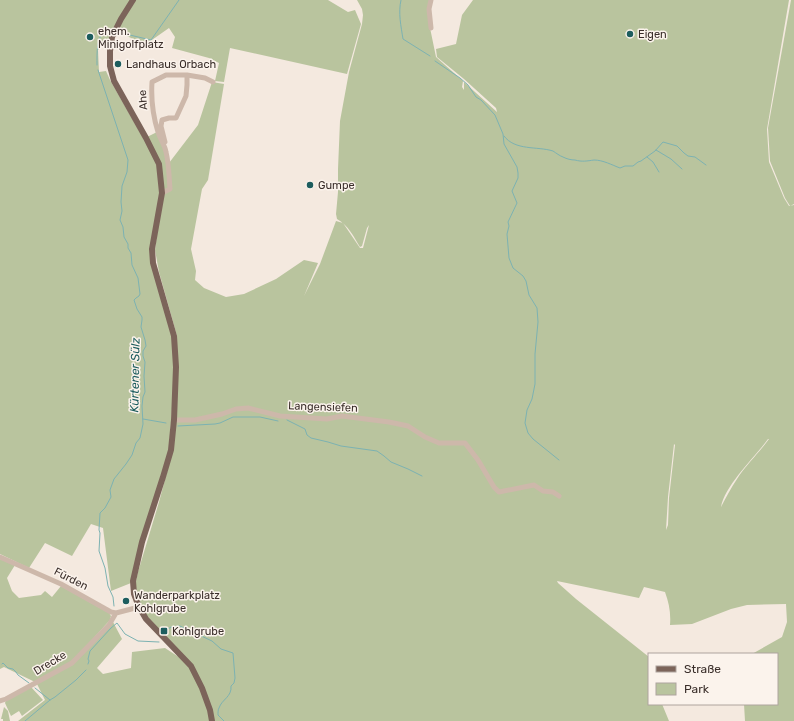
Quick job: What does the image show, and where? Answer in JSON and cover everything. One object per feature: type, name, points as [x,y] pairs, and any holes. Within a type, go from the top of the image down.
[{"type":"main road","points":[[133,0],[112,37],[109,58],[114,81],[159,164],[162,193],[152,249],[153,263],[174,336],[176,367],[171,450],[142,542],[133,581],[134,594],[138,607],[149,623],[191,666],[202,688],[210,710],[212,721]]},
{"type":"street","points":[[431,0],[429,9],[431,28]]},
{"type":"street","name":"Ahe","points":[[166,151],[158,132],[152,98],[152,82],[166,75],[187,75],[204,78],[213,82]]},
{"type":"street","name":"Ahe","points":[[162,193],[170,189],[166,148],[161,126],[162,120],[176,118],[186,96],[187,75]]},
{"type":"street","name":"Langensiefen","points":[[174,420],[195,420],[222,414],[236,409],[248,408],[280,416],[327,419],[342,416],[408,426],[425,437],[439,443],[465,443],[478,460],[494,487],[499,492],[534,485],[542,491],[553,492],[559,496]]},
{"type":"street","name":"Fürden","points":[[0,557],[61,584],[107,610],[116,613]]},
{"type":"street","points":[[116,613],[138,607]]},
{"type":"street","name":"Drecke","points":[[0,701],[72,662],[109,625],[116,613]]},
{"type":"green space","points":[[0,0],[131,0],[111,36],[98,50],[99,72],[106,71],[158,164],[161,193],[151,249],[173,336],[175,367],[169,450],[131,583],[111,591],[103,528],[91,524],[72,556],[45,543],[29,568],[0,554]]},
{"type":"green space","points":[[135,0],[328,0],[348,12],[355,10],[361,24],[347,74],[230,48],[224,82],[215,81],[219,63],[209,58],[172,48],[175,37],[169,28],[149,42],[142,43],[116,31]]},
{"type":"green space","points":[[357,0],[430,0],[429,23],[436,57],[463,81],[462,87],[464,90],[464,82],[497,112],[496,108],[437,57],[436,49],[456,44],[462,15],[473,0],[789,0],[767,129],[769,162],[784,198],[789,206],[794,205],[794,721],[745,721],[744,705],[778,705],[778,653],[754,653],[782,637],[787,622],[786,604],[747,605],[731,609],[692,624],[670,625],[668,600],[665,592],[644,587],[639,598],[557,581],[576,599],[648,656],[648,705],[662,705],[669,721],[18,721],[45,700],[37,684],[70,665],[113,622],[122,639],[97,668],[103,674],[131,668],[132,652],[165,648],[191,665],[148,618],[141,608],[136,595],[136,581],[173,450],[175,420],[195,421],[249,407],[195,419],[175,419],[177,336],[159,272],[155,250],[162,194],[170,190],[169,163],[198,125],[212,82],[224,84],[208,180],[202,189],[191,249],[196,271],[195,280],[204,288],[226,297],[244,294],[276,279],[304,260],[318,263],[304,296],[320,264],[336,221],[342,223],[337,219],[336,214],[340,121],[349,72],[362,24],[362,9]],"holes":[[[344,224],[360,247],[362,246],[369,225],[363,248],[360,248]],[[769,439],[741,474],[721,507],[724,498],[734,481]],[[674,444],[669,498],[668,525],[666,530],[668,497]]]},
{"type":"green space","points":[[791,0],[794,0],[794,204],[790,206],[785,198],[770,161],[768,128]]},
{"type":"green space","points":[[157,132],[165,151],[169,189],[165,192],[147,137]]},
{"type":"green space","points":[[0,559],[15,565],[7,578],[12,591],[19,598],[41,595],[45,591],[52,597],[61,586],[109,613],[111,616],[110,620],[71,663],[35,682],[4,667],[0,669]]},
{"type":"green space","points":[[31,687],[43,700],[22,716],[19,711],[11,716],[5,703],[6,700]]},
{"type":"green space","points":[[4,707],[8,711],[10,721],[3,721],[3,719],[1,719]]},
{"type":"waterway","name":"Kürtener Sülz","points":[[117,32],[151,40],[179,0]]},
{"type":"waterway","points":[[401,0],[400,15],[403,39],[430,56]]},
{"type":"waterway","name":"Kürtener Sülz","points":[[97,65],[100,36],[106,29],[112,31]]},
{"type":"waterway","points":[[435,61],[468,85],[476,97],[481,100],[495,115],[503,134],[504,144],[517,167],[518,178],[512,191],[517,203],[508,222],[509,226],[507,234],[509,258],[513,268],[523,276],[526,281],[529,295],[537,308],[538,322],[535,354],[535,384],[532,399],[527,410],[525,423],[528,433],[533,439],[559,460]]},
{"type":"waterway","name":"Kürtener Sülz","points":[[98,70],[128,160],[127,172],[122,186],[122,211],[120,220],[123,227],[124,237],[131,253],[132,265],[138,278],[140,294],[134,300],[142,317],[141,327],[146,346],[143,351],[145,362],[145,392],[142,406],[143,424],[140,438],[136,443],[132,455],[114,479],[110,490],[111,497],[105,508],[100,513],[99,551],[105,568],[108,586],[113,597],[114,606]]},
{"type":"waterway","points":[[504,136],[514,144],[553,151],[570,160],[601,161],[620,168],[625,166],[633,166],[655,151],[663,142],[677,146],[688,156],[695,157],[706,165]]},
{"type":"waterway","points":[[656,150],[671,159],[682,169]]},
{"type":"waterway","points":[[647,157],[653,162],[659,172]]},
{"type":"waterway","points":[[178,426],[215,424],[233,417],[260,417],[278,421]]},
{"type":"waterway","points":[[143,419],[166,423]]},
{"type":"waterway","points":[[287,420],[305,429],[307,435],[311,438],[341,446],[377,451],[391,462],[422,476]]},
{"type":"waterway","name":"Kürtener Sülz","points":[[88,664],[90,651],[117,623],[125,634],[138,641],[159,642]]},
{"type":"waterway","name":"Kürtener Sülz","points":[[168,629],[171,627],[180,626],[212,641],[221,649],[233,653],[234,683],[231,686],[230,693],[220,705],[218,710],[218,715],[224,721]]},
{"type":"waterway","points":[[2,664],[3,663],[8,668],[13,669],[18,675],[29,683]]},
{"type":"waterway","points":[[25,721],[76,680],[86,670]]},
{"type":"waterway","points":[[35,688],[50,700]]},
{"type":"place","name":"Eigen","points":[[630,34]]},
{"type":"place","name":"ehem. Minigolfplatz","points":[[90,37]]},
{"type":"place","name":"Landhaus Orbach","points":[[118,64]]},
{"type":"place","name":"Gumpe","points":[[310,185]]},
{"type":"place","name":"Wanderparkplatz Kohlgrube","points":[[126,601]]},
{"type":"place","name":"Kohlgrube","points":[[164,631]]}]
